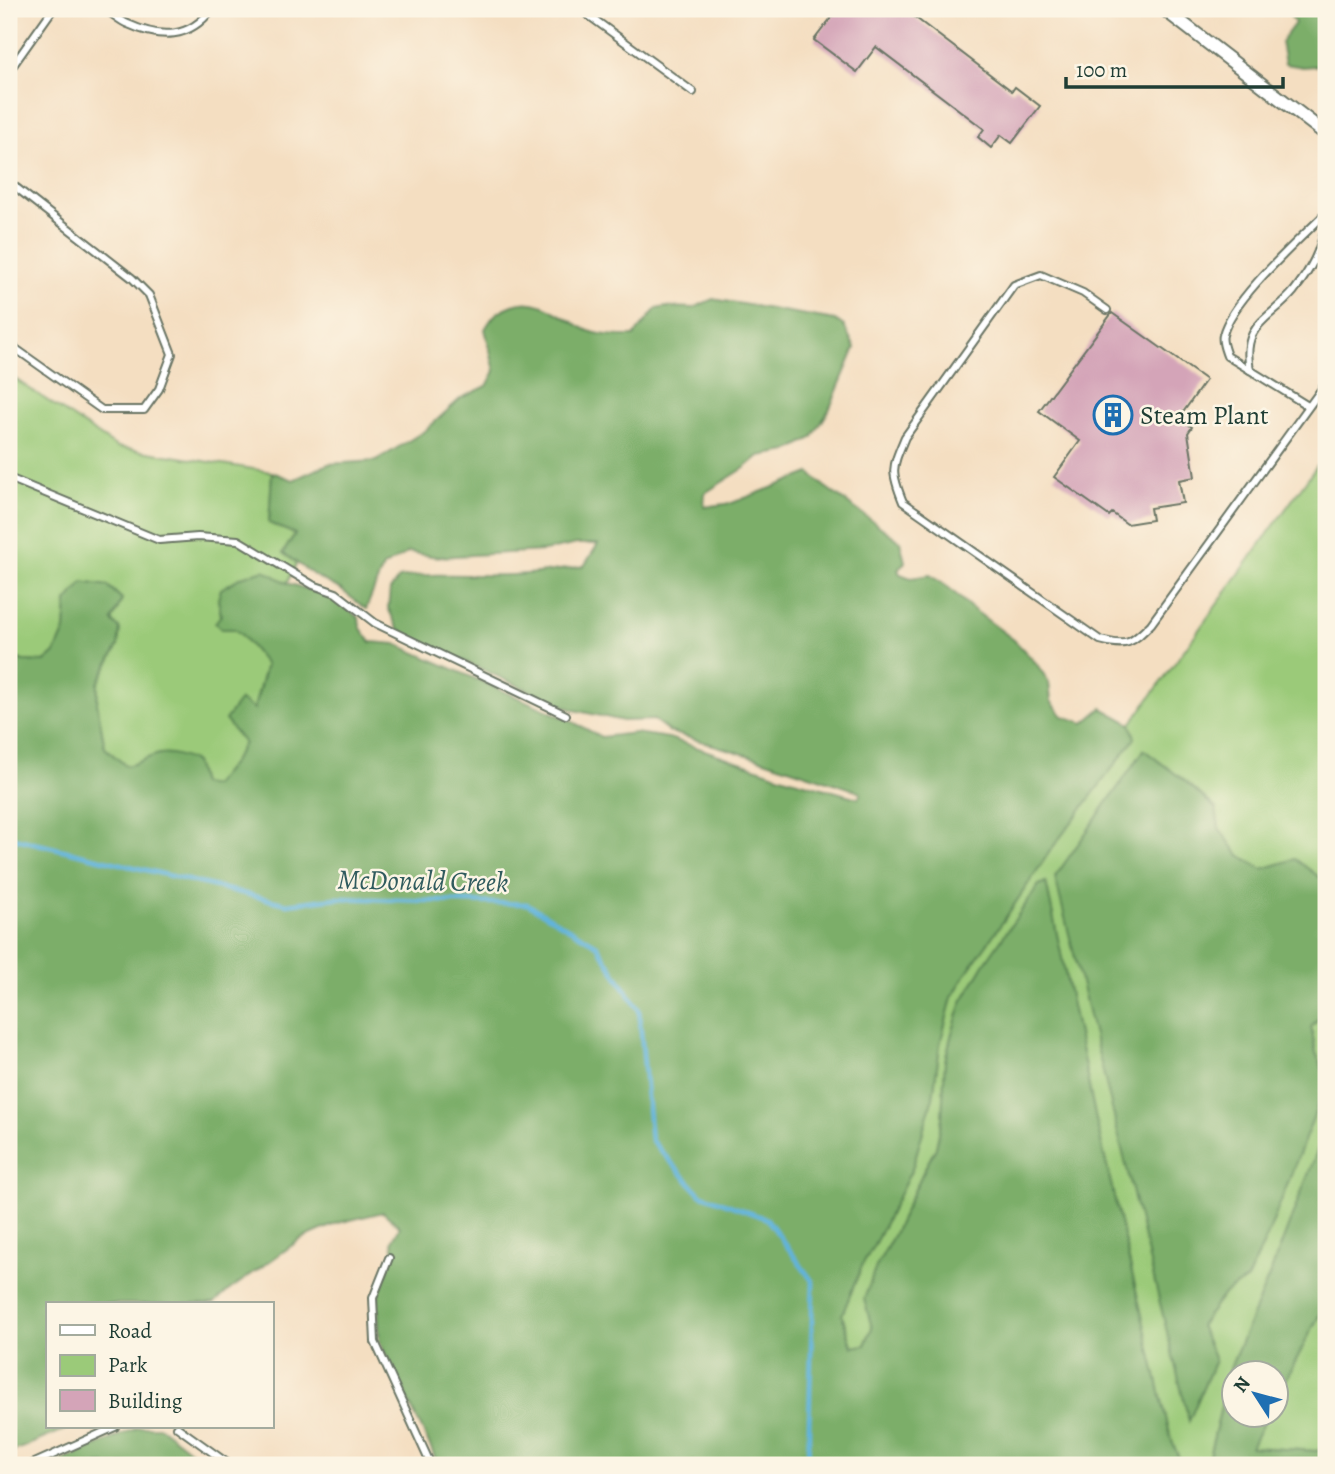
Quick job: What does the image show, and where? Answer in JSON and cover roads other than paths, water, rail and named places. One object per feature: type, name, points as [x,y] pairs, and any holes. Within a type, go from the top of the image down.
[{"type":"street","points":[[1164,9],[1326,134]]},
{"type":"lane","points":[[9,71],[53,9]]},
{"type":"lane","points":[[105,9],[126,24],[172,35],[190,29],[212,9]]},
{"type":"lane","points":[[580,9],[693,92]]},
{"type":"lane","points":[[9,182],[122,270],[149,295],[172,354],[159,389],[144,410],[102,410],[9,344]]},
{"type":"lane","points":[[1308,407],[1227,356],[1222,337],[1247,293],[1326,214]]},
{"type":"lane","points":[[1250,370],[1247,358],[1249,337],[1263,319],[1292,293],[1309,271],[1318,256],[1326,223]]},
{"type":"lane","points":[[1107,310],[1083,293],[1041,275],[1014,285],[905,437],[894,463],[895,481],[904,502],[1100,640],[1118,645],[1135,639],[1151,624],[1326,383]]},
{"type":"lane","points":[[9,492],[9,478],[159,540],[198,537],[238,540],[313,585],[336,593],[375,623],[566,715]]},
{"type":"lane","points":[[388,1258],[373,1298],[375,1342],[431,1465]]},
{"type":"lane","points":[[30,1465],[113,1428]]},
{"type":"lane","points":[[178,1428],[230,1465]]},
{"type":"waterway","name":"McDonald Creek","points":[[9,837],[287,904],[336,898],[527,904],[597,945],[639,1010],[651,1140],[700,1194],[767,1219],[813,1282],[808,1465]]},
{"type":"place","name":"Steam Plant","points":[[1113,415]]}]
